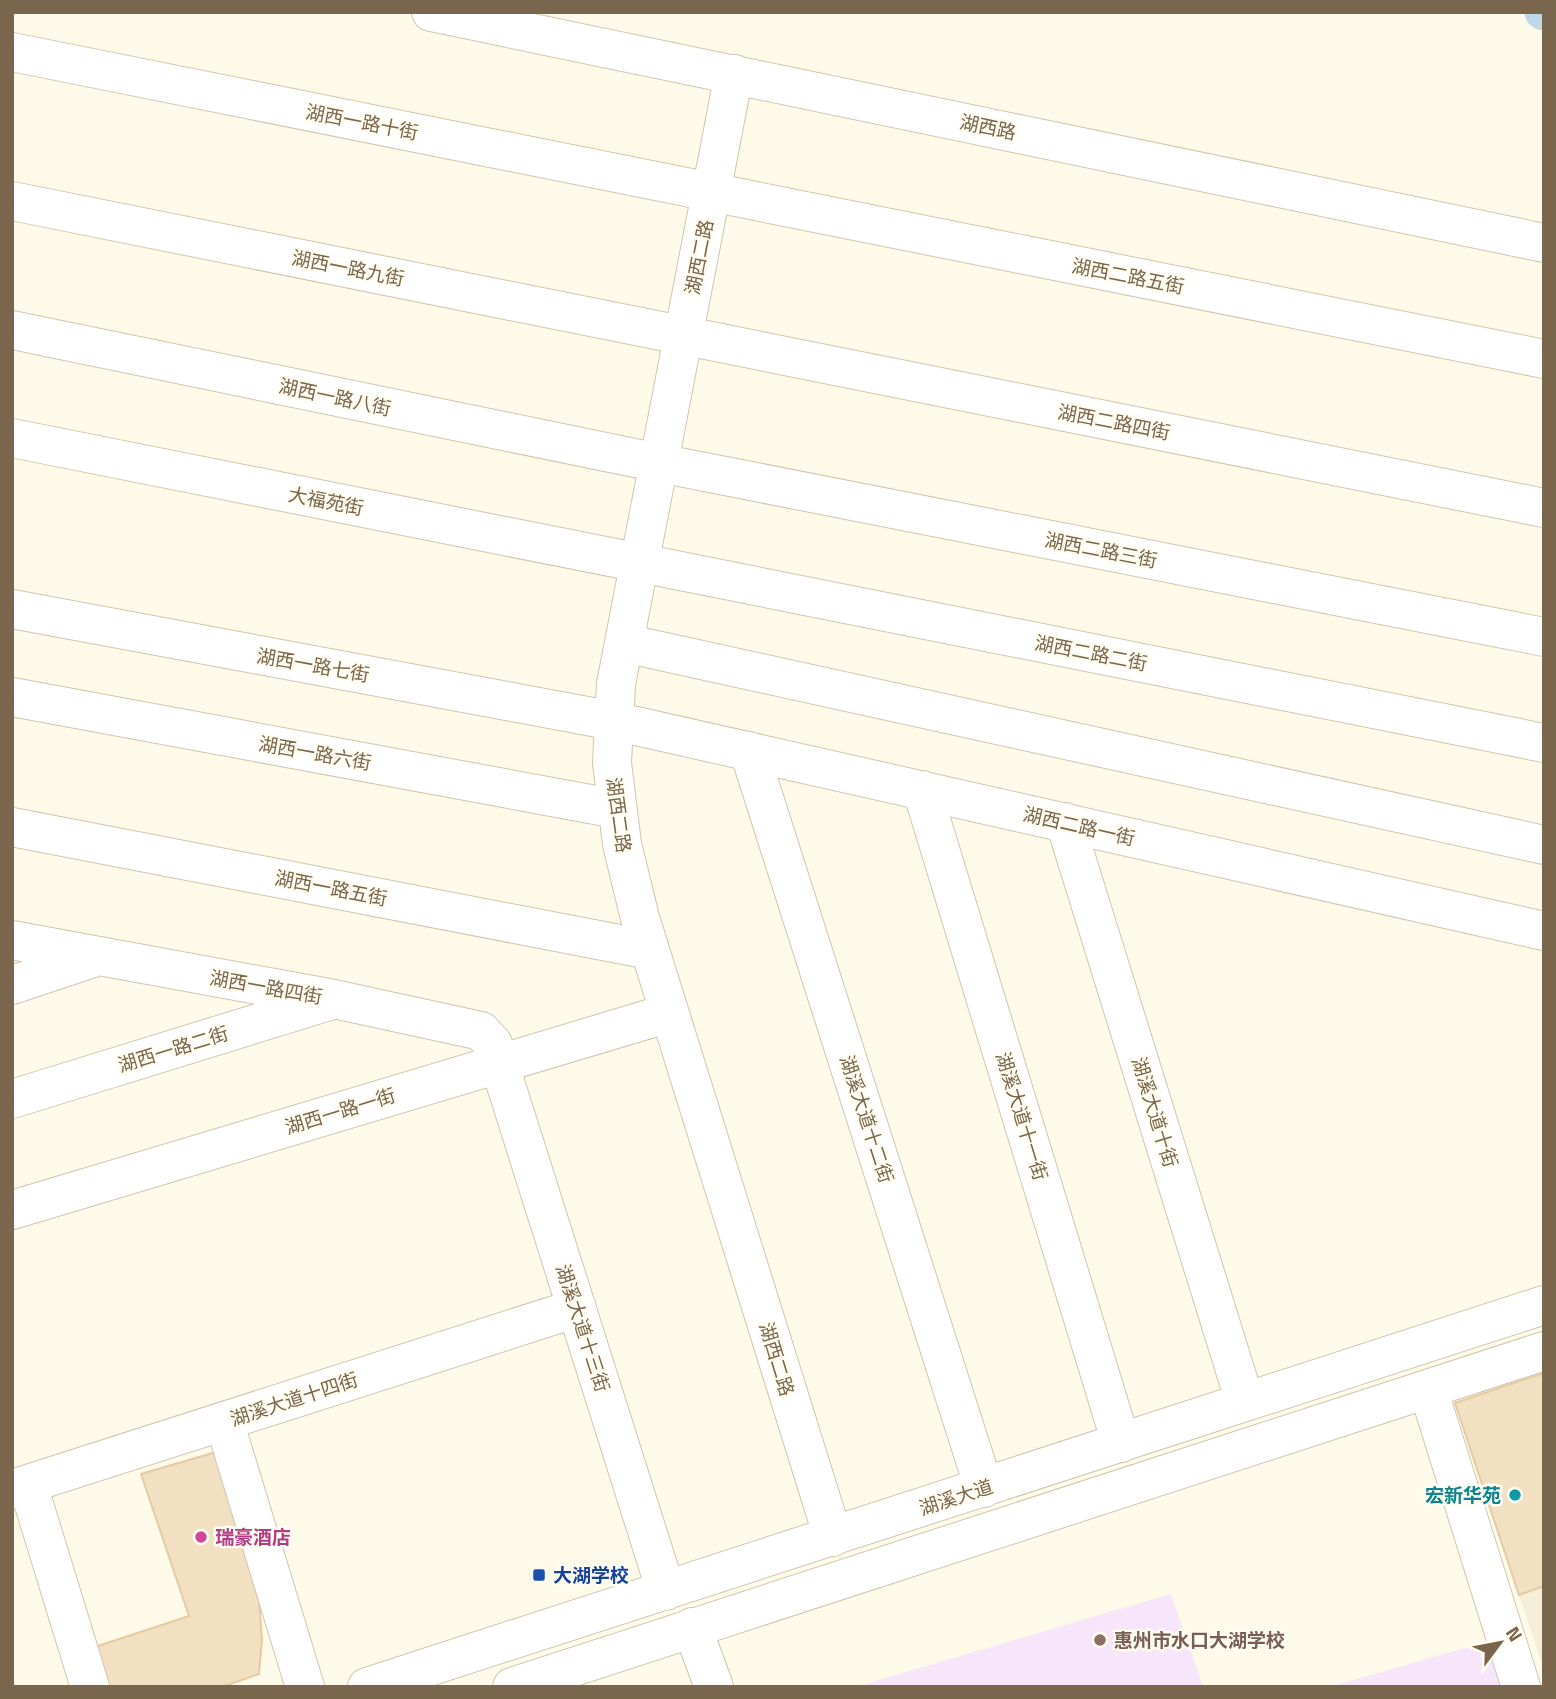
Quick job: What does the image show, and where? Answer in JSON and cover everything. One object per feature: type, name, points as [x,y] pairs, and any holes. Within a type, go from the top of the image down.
[{"type":"street","name":"湖西路","points":[[431,12],[1544,243]]},
{"type":"street","name":"湖西一路十街","points":[[12,52],[711,192]]},
{"type":"street","name":"湖西二路","points":[[734,74],[616,684],[612,763],[621,844],[650,950],[833,1537]]},
{"type":"street","name":"湖西二路五街","points":[[711,192],[1544,359]]},
{"type":"street","name":"湖西一路九街","points":[[12,201],[683,336]]},
{"type":"street","name":"湖西一路八街","points":[[12,330],[659,463]]},
{"type":"street","name":"湖西二路四街","points":[[683,336],[1544,508]]},
{"type":"street","name":"大福苑街","points":[[12,438],[639,563]]},
{"type":"street","name":"湖西二路三街","points":[[659,463],[1544,637]]},
{"type":"street","name":"湖西二路二街","points":[[639,563],[1544,743]]},
{"type":"street","name":"湖西一路七街","points":[[12,609],[614,721]]},
{"type":"street","points":[[624,643],[1544,845]]},
{"type":"street","name":"湖西一路六街","points":[[12,697],[617,809]]},
{"type":"street","name":"湖西二路一街","points":[[614,721],[1544,931]]},
{"type":"street","name":"湖溪大道十二街","points":[[749,751],[984,1488]]},
{"type":"street","name":"湖溪大道十一街","points":[[922,790],[1121,1443]]},
{"type":"street","name":"湖溪大道十街","points":[[1065,822],[1245,1402]]},
{"type":"street","name":"湖西一路五街","points":[[12,827],[650,950]]},
{"type":"street","name":"湖西一路四街","points":[[12,940],[334,999],[481,1031],[494,1044],[499,1064]]},
{"type":"street","points":[[12,985],[95,957]]},
{"type":"street","name":"湖西一路二街","points":[[12,1099],[334,999]]},
{"type":"street","name":"湖西一路一街","points":[[12,1210],[669,1013]]},
{"type":"street","name":"湖溪大道十三街","points":[[499,1064],[666,1591]]},
{"type":"street","name":"湖溪大道","points":[[367,1687],[1544,1305]]},
{"type":"street","name":"湖溪大道十四街","points":[[20,1487],[577,1308]]},
{"type":"street","points":[[512,1687],[1544,1351]]},
{"type":"street","points":[[1428,1389],[1521,1687]]},
{"type":"street","points":[[223,1421],[305,1687]]},
{"type":"street","points":[[20,1487],[90,1687]]},
{"type":"street","points":[[692,1627],[713,1687]]},
{"type":"shaded area","points":[[1544,1586],[1544,1670],[1519,1595]]},
{"type":"shaded area","name":"惠州市水口大湖学校","points":[[1171,1594],[1203,1687],[855,1687]]},
{"type":"shaded area","name":"惠州市水口大湖学校","points":[[1489,1641],[1503,1687],[1329,1687]]},
{"type":"building","name":"宏新华苑","points":[[1544,1373],[1544,1586],[1519,1595],[1455,1403]]},
{"type":"building","name":"瑞豪酒店","points":[[216,1452],[259,1600],[262,1639],[259,1674],[222,1687],[109,1687],[95,1647],[189,1616],[141,1474]]},
{"type":"place","name":"宏新华苑","points":[[1515,1495]]},
{"type":"place","name":"瑞豪酒店","points":[[201,1537]]},
{"type":"place","name":"大湖学校","points":[[539,1575]]},
{"type":"place","name":"惠州市水口大湖学校","points":[[1100,1640]]}]
